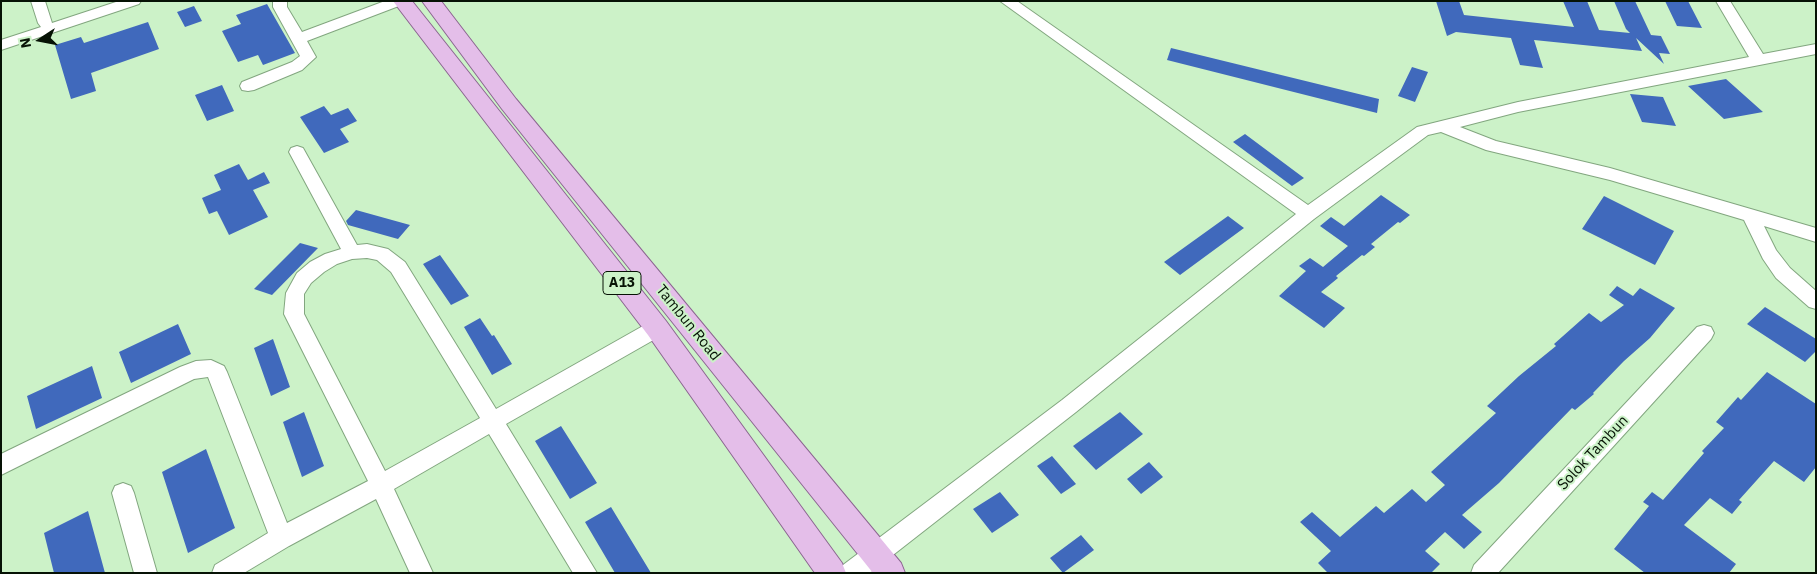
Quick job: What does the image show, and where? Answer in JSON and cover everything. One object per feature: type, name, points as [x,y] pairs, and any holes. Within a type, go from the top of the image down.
[{"type":"main road","name":"Tambun Road","points":[[400,1],[657,328],[832,573]]},
{"type":"main road","name":"Tambun Road","points":[[431,1],[509,104],[885,564]]},
{"type":"street","points":[[38,1],[45,23]]},
{"type":"street","points":[[1,38],[111,1]]},
{"type":"street","points":[[1,46],[134,1]]},
{"type":"street","points":[[248,86],[297,66],[306,60],[307,54],[280,7],[280,1]]},
{"type":"street","points":[[298,39],[400,1]]},
{"type":"street","points":[[1007,1],[1308,214]]},
{"type":"street","points":[[1441,126],[1527,105],[1816,49]]},
{"type":"street","points":[[1441,126],[1492,146],[1610,174],[1751,217],[1816,234]]},
{"type":"street","points":[[297,152],[352,252]]},
{"type":"street","points":[[422,573],[294,314],[295,293],[304,278],[317,267],[331,259],[352,252],[368,251],[382,254],[398,267],[586,573]]},
{"type":"street","points":[[223,573],[281,538],[380,485],[657,328]]},
{"type":"street","name":"Solok Tambun","points":[[1482,573],[1704,332]]},
{"type":"street","points":[[1,465],[187,373],[196,369],[211,368],[217,372],[281,538]]},
{"type":"street","points":[[852,573],[885,564]]},
{"type":"lane","points":[[1723,1],[1759,60]]},
{"type":"lane","points":[[885,564],[1069,406],[1308,214],[1423,131],[1441,126]]},
{"type":"lane","points":[[1751,217],[1770,254],[1783,273],[1816,302]]},
{"type":"lane","points":[[123,493],[146,573]]},
{"type":"building","points":[[1436,1],[1459,1],[1464,15],[1574,27],[1563,1],[1587,1],[1599,30],[1630,33],[1626,29],[1614,1],[1635,1],[1651,35],[1661,36],[1670,54],[1659,53],[1664,64],[1636,38],[1642,51],[1534,40],[1543,68],[1520,65],[1511,38],[1456,32],[1447,36]]},
{"type":"building","points":[[1665,1],[1688,1],[1702,28],[1677,26]]},
{"type":"building","points":[[267,4],[295,53],[263,65],[258,55],[238,62],[222,31],[241,24],[236,15]]},
{"type":"building","points":[[194,6],[202,21],[185,27],[177,12]]},
{"type":"building","points":[[148,22],[159,49],[91,73],[96,91],[71,99],[55,45],[81,37],[84,43]]},
{"type":"building","points":[[1171,48],[1379,99],[1377,113],[1167,60]]},
{"type":"building","points":[[1412,67],[1428,72],[1415,102],[1398,96]]},
{"type":"building","points":[[1726,79],[1763,112],[1724,119],[1688,86]]},
{"type":"building","points":[[222,85],[234,111],[207,121],[195,95]]},
{"type":"building","points":[[1630,94],[1663,97],[1676,126],[1642,122]]},
{"type":"building","points":[[324,106],[331,115],[348,108],[357,121],[340,129],[349,142],[324,153],[300,117]]},
{"type":"building","points":[[1245,134],[1304,178],[1292,186],[1233,142]]},
{"type":"building","points":[[239,164],[248,180],[264,172],[270,183],[253,190],[268,217],[229,235],[217,211],[209,214],[202,198],[221,190],[214,175]]},
{"type":"building","points":[[1381,195],[1410,215],[1400,223],[1398,222],[1371,244],[1375,247],[1336,276],[1338,278],[1321,292],[1345,308],[1324,328],[1279,296],[1306,271],[1299,266],[1310,258],[1323,267],[1348,246],[1320,226],[1331,217],[1344,226]]},
{"type":"building","points":[[1604,196],[1674,231],[1655,265],[1582,229]]},
{"type":"building","points":[[356,210],[410,225],[398,239],[348,225],[346,221]]},
{"type":"building","points":[[1228,216],[1244,228],[1180,275],[1164,262]]},
{"type":"building","points":[[300,243],[318,248],[272,295],[254,289]]},
{"type":"building","points":[[440,255],[469,296],[451,305],[423,264]]},
{"type":"building","points":[[1617,286],[1633,296],[1640,288],[1675,308],[1650,338],[1624,361],[1594,394],[1575,410],[1572,408],[1499,483],[1462,515],[1482,532],[1464,549],[1445,532],[1425,551],[1440,564],[1431,573],[1328,573],[1318,563],[1331,551],[1300,522],[1312,512],[1340,537],[1376,506],[1384,513],[1412,489],[1426,502],[1445,485],[1431,472],[1496,413],[1487,406],[1519,376],[1556,346],[1554,344],[1589,313],[1601,322],[1624,305],[1609,295]]},
{"type":"building","points":[[1765,307],[1816,339],[1816,351],[1805,362],[1747,324]]},
{"type":"building","points":[[480,318],[492,336],[494,335],[512,364],[492,375],[464,327]]},
{"type":"building","points":[[178,324],[191,354],[131,383],[119,352]]},
{"type":"building","points":[[273,339],[290,387],[271,396],[254,348]]},
{"type":"building","points":[[92,366],[102,398],[36,429],[27,396]]},
{"type":"building","points":[[1767,372],[1816,404],[1816,467],[1804,482],[1774,461],[1739,500],[1742,502],[1732,514],[1710,498],[1684,525],[1736,564],[1729,573],[1645,573],[1614,549],[1649,506],[1643,502],[1652,492],[1663,500],[1704,453],[1702,451],[1724,428],[1716,422],[1738,397],[1741,400]]},
{"type":"building","points":[[304,412],[324,466],[302,477],[283,422]]},
{"type":"building","points":[[1120,412],[1143,434],[1096,470],[1073,446]]},
{"type":"building","points":[[561,426],[597,483],[570,499],[535,441]]},
{"type":"building","points":[[206,449],[235,528],[188,553],[162,472]]},
{"type":"building","points":[[1052,456],[1076,484],[1061,494],[1037,466]]},
{"type":"building","points":[[1149,462],[1163,477],[1141,494],[1127,479]]},
{"type":"building","points":[[1000,492],[1019,515],[992,533],[973,509]]},
{"type":"building","points":[[611,507],[651,573],[615,573],[585,522]]},
{"type":"building","points":[[88,511],[105,573],[54,573],[44,533]]},
{"type":"building","points":[[1081,535],[1094,550],[1063,573],[1050,558]]}]
